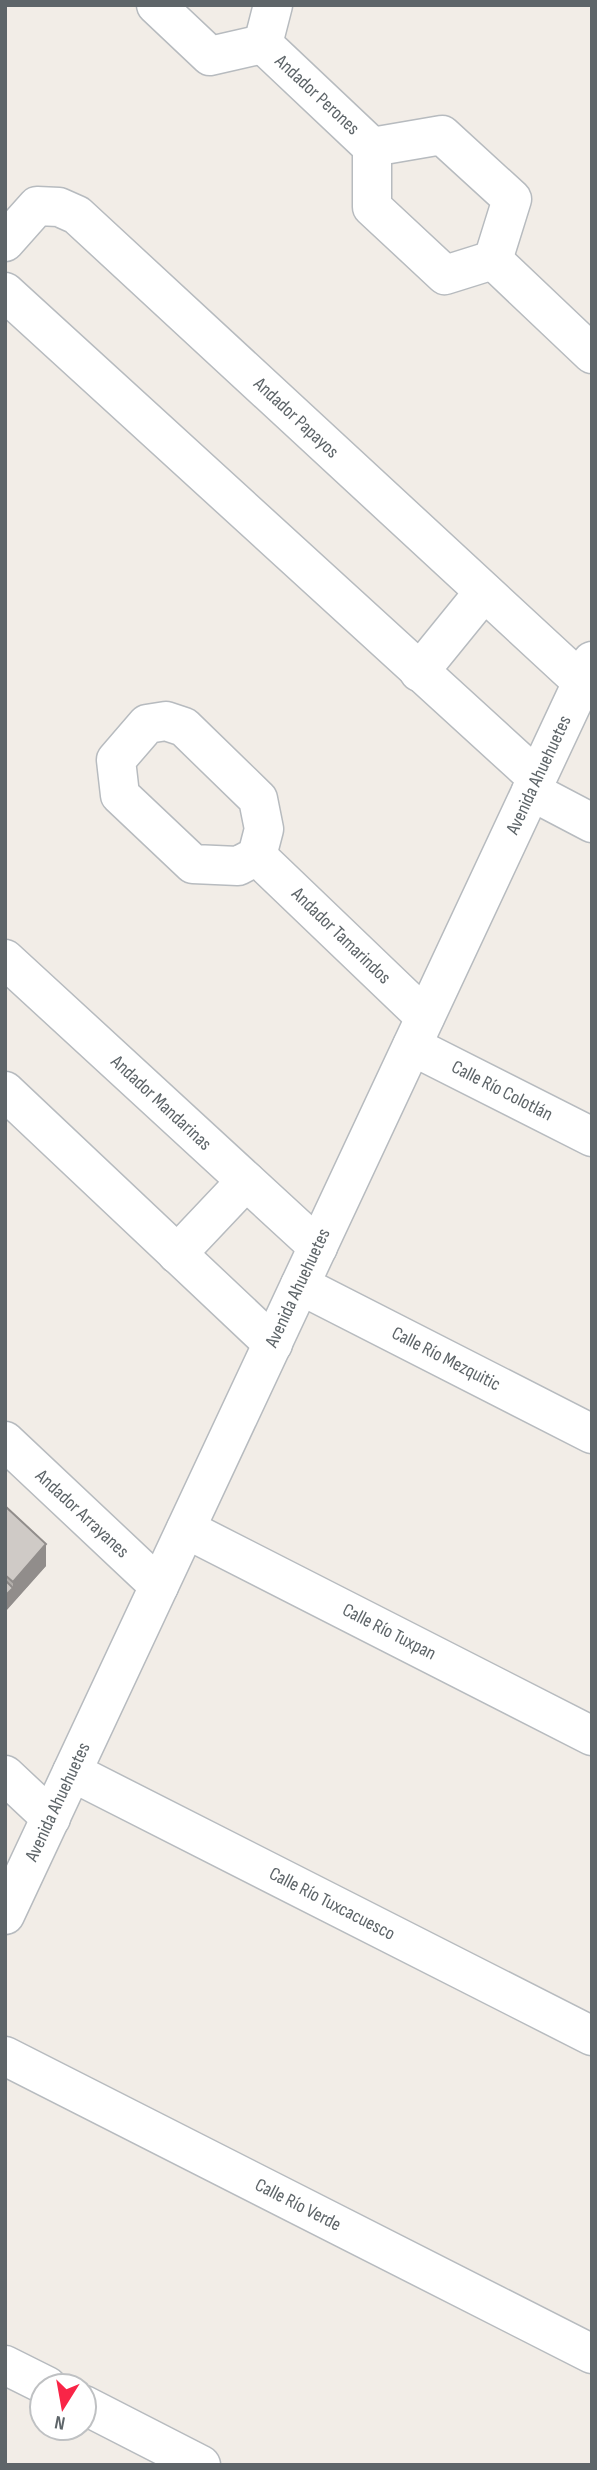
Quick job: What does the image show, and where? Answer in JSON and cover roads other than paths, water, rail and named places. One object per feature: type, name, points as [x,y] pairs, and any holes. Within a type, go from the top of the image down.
[{"type":"street","name":"Andador Perones","points":[[156,5],[210,56],[263,44]]},
{"type":"street","name":"Andador Perones","points":[[263,44],[273,5]]},
{"type":"street","name":"Andador Perones","points":[[263,44],[372,146],[372,207],[445,275],[493,260],[512,199],[442,135],[372,146]]},
{"type":"street","name":"Andador Papayos","points":[[5,242],[37,206],[59,207],[77,215],[484,592],[587,672]]},
{"type":"street","points":[[493,260],[592,354]]},
{"type":"street","points":[[5,292],[419,672],[534,785],[592,823]]},
{"type":"street","points":[[419,672],[484,592]]},
{"type":"street","name":"Avenida Ahuehuetes","points":[[5,1915],[587,672]]},
{"type":"street","name":"Andador Tamarindos","points":[[257,856],[418,1031]]},
{"type":"street","name":"Andador Mandarinas","points":[[5,959],[318,1247]]},
{"type":"street","name":"Calle Río Colotlán","points":[[418,1031],[592,1137]]},
{"type":"street","points":[[5,1091],[273,1343]]},
{"type":"street","points":[[177,1254],[246,1181]]},
{"type":"street","name":"Calle Río Mezquitic","points":[[300,1285],[592,1434]]},
{"type":"street","name":"Andador Arrayanes","points":[[5,1441],[159,1586]]},
{"type":"street","name":"Calle Río Tuxpan","points":[[186,1529],[592,1736]]},
{"type":"street","name":"Calle Río Tuxcacuesco","points":[[72,1772],[592,2036]]},
{"type":"street","points":[[5,1775],[51,1818]]},
{"type":"street","name":"Calle Río Verde","points":[[5,2056],[592,2354]]},
{"type":"street","points":[[5,2365],[28,2376]]},
{"type":"street","points":[[98,2412],[201,2465]]}]
